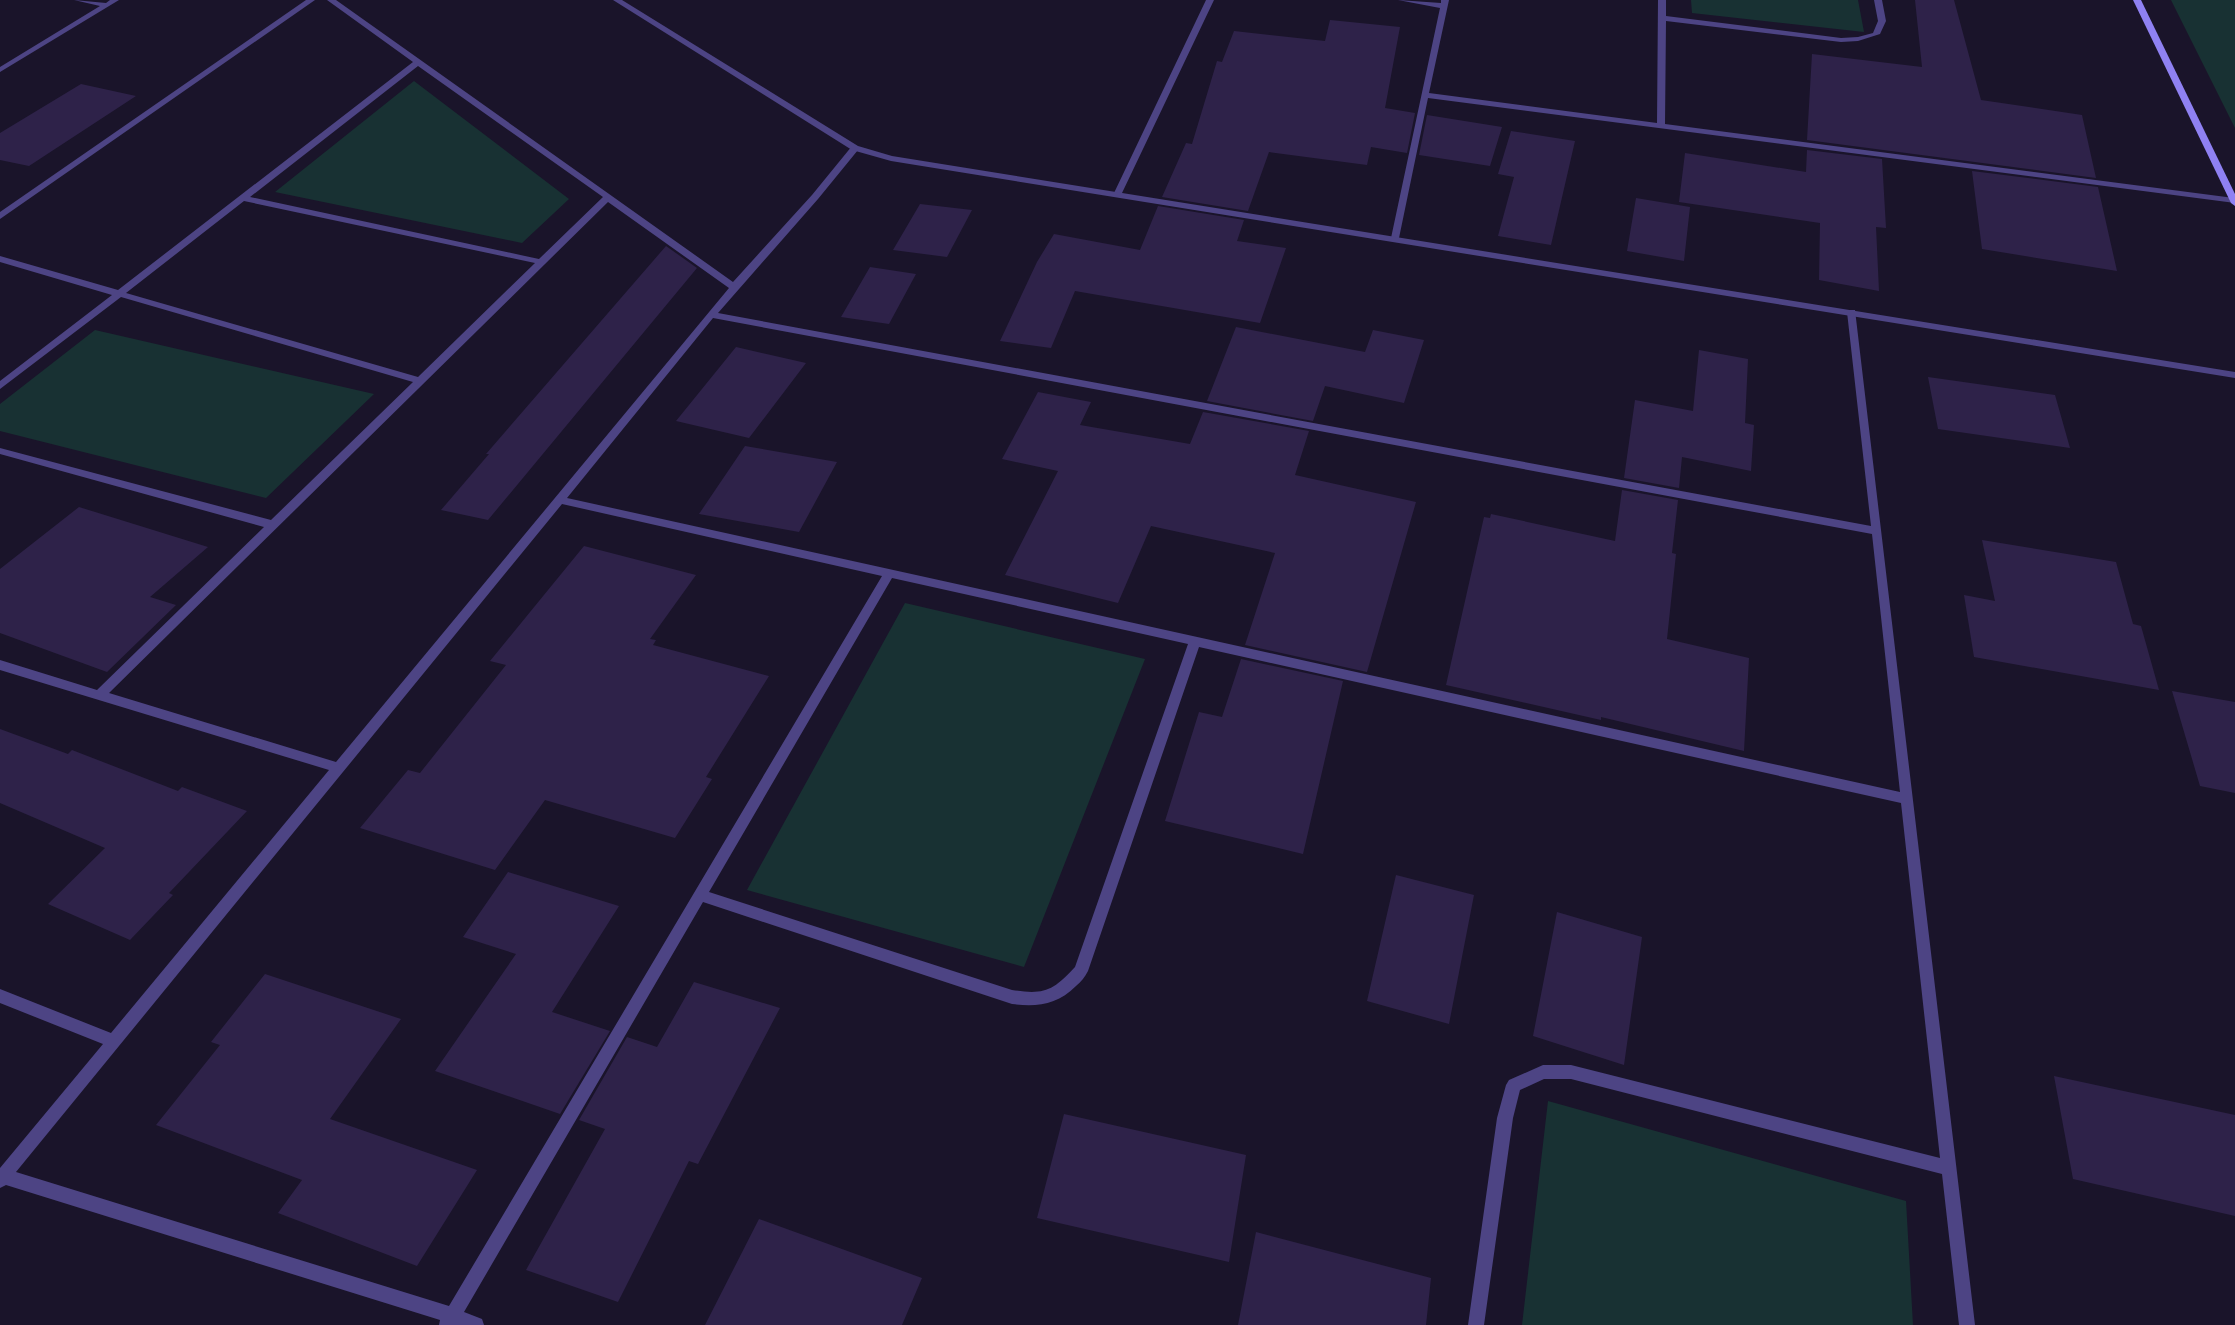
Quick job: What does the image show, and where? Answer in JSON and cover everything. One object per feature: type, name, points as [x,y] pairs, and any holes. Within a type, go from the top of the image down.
[{"type":"street","points":[[78,0],[107,5]]},
{"type":"street","points":[[0,70],[115,0]]},
{"type":"street","points":[[0,216],[311,0]]},
{"type":"street","points":[[331,0],[734,287]]},
{"type":"street","points":[[619,0],[855,148],[936,167],[1118,193],[2235,375]]},
{"type":"street","points":[[1118,193],[1210,0]]},
{"type":"street","points":[[1395,238],[1445,3],[1402,0]]},
{"type":"street","points":[[1661,125],[1662,0]]},
{"type":"street","points":[[1662,18],[1841,40],[1858,39],[1875,34],[1882,21],[1878,0]]},
{"type":"street","points":[[2137,0],[2235,202]]},
{"type":"street","points":[[0,386],[418,62]]},
{"type":"street","points":[[1426,94],[2235,202]]},
{"type":"street","points":[[476,1325],[450,1320],[2,1178],[734,287],[815,197],[855,148]]},
{"type":"street","points":[[99,695],[608,197]]},
{"type":"street","points":[[243,198],[541,262]]},
{"type":"street","points":[[0,259],[420,381]]},
{"type":"street","points":[[1852,312],[1966,1325]]},
{"type":"street","points":[[712,315],[1876,531]]},
{"type":"street","points":[[0,452],[273,525]]},
{"type":"street","points":[[559,500],[1906,799]]},
{"type":"street","points":[[450,1320],[889,574]]},
{"type":"street","points":[[700,895],[1012,997],[1035,1000],[1060,993],[1081,971],[1195,641]]},
{"type":"street","points":[[0,665],[339,768]]},
{"type":"street","points":[[0,996],[114,1041]]},
{"type":"street","points":[[1476,1325],[1505,1118],[1514,1085],[1543,1072],[1571,1072],[1949,1168]]},
{"type":"green space","points":[[1691,0],[1858,0],[1864,32],[1692,13]]},
{"type":"green space","points":[[2171,0],[2235,0],[2235,128]]},
{"type":"green space","points":[[414,81],[569,199],[522,243],[275,192]]},
{"type":"green space","points":[[95,330],[374,394],[266,498],[0,431],[0,404]]},
{"type":"green space","points":[[905,603],[1145,659],[1024,967],[747,890]]},
{"type":"green space","points":[[1548,1101],[1906,1201],[1913,1325],[1522,1325]]},
{"type":"building","points":[[1915,0],[1954,0],[1981,100],[2082,115],[2096,178],[1807,140],[1812,54],[1922,67]]},
{"type":"building","points":[[1330,20],[1400,27],[1385,108],[1415,113],[1407,153],[1371,147],[1367,165],[1269,152],[1248,211],[1162,197],[1186,143],[1192,144],[1217,61],[1222,62],[1234,31],[1325,41]]},
{"type":"building","points":[[81,84],[136,96],[29,166],[0,160],[0,133]]},
{"type":"building","points":[[1427,115],[1502,127],[1490,166],[1419,155]]},
{"type":"building","points":[[1511,131],[1575,141],[1551,245],[1498,236],[1514,177],[1498,174]]},
{"type":"building","points":[[1807,150],[1882,159],[1886,228],[1876,227],[1879,291],[1819,280],[1820,223],[1679,202],[1685,153],[1806,172]]},
{"type":"building","points":[[1972,171],[2098,187],[2117,271],[1982,249]]},
{"type":"building","points":[[1636,198],[1690,207],[1684,261],[1627,251]]},
{"type":"building","points":[[920,204],[972,210],[947,257],[893,250]]},
{"type":"building","points":[[1158,206],[1244,220],[1237,241],[1286,248],[1260,323],[1075,291],[1051,348],[1000,341],[1037,262],[1054,234],[1140,250]]},
{"type":"building","points":[[666,246],[697,268],[488,520],[441,510],[489,454],[486,454]]},
{"type":"building","points":[[870,267],[916,274],[889,324],[841,317]]},
{"type":"building","points":[[1236,327],[1365,352],[1373,330],[1424,340],[1404,403],[1325,386],[1313,421],[1207,401]]},
{"type":"building","points":[[736,347],[806,363],[749,438],[676,421]]},
{"type":"building","points":[[1699,350],[1748,359],[1745,423],[1754,425],[1751,471],[1682,457],[1679,488],[1624,478],[1635,400],[1693,411]]},
{"type":"building","points":[[1928,377],[2055,395],[2070,448],[1938,429]]},
{"type":"building","points":[[1038,392],[1091,402],[1080,425],[1190,444],[1203,412],[1309,431],[1295,475],[1416,502],[1367,672],[1245,645],[1275,553],[1151,526],[1118,603],[1005,575],[1058,471],[1002,459]]},
{"type":"building","points":[[745,446],[837,462],[799,532],[699,514]]},
{"type":"building","points":[[1622,490],[1678,500],[1672,553],[1676,554],[1667,639],[1749,658],[1744,751],[1601,717],[1601,720],[1446,685],[1484,517],[1490,518],[1491,514],[1615,541]]},
{"type":"building","points":[[79,507],[208,547],[150,597],[176,605],[107,672],[0,633],[0,569]]},
{"type":"building","points":[[1982,540],[2116,562],[2133,624],[2141,626],[2159,690],[1974,657],[1964,595],[1995,601]]},
{"type":"building","points":[[584,546],[696,575],[650,639],[656,640],[653,645],[769,676],[706,777],[712,779],[675,838],[545,800],[495,870],[360,828],[408,770],[420,773],[506,665],[490,661]]},
{"type":"building","points":[[1241,659],[1343,681],[1303,854],[1165,821],[1199,712],[1222,717]]},
{"type":"building","points":[[2172,691],[2235,702],[2235,793],[2200,786]]},
{"type":"building","points":[[0,729],[68,754],[72,750],[178,791],[182,787],[247,811],[169,893],[173,895],[130,940],[48,904],[105,848],[0,803]]},
{"type":"building","points":[[508,872],[619,906],[552,1012],[610,1031],[560,1114],[435,1071],[516,954],[463,937]]},
{"type":"building","points":[[1396,875],[1474,895],[1449,1024],[1367,1001]]},
{"type":"building","points":[[1557,912],[1642,937],[1624,1065],[1533,1036]]},
{"type":"building","points":[[265,974],[401,1019],[330,1119],[477,1170],[417,1266],[278,1213],[302,1180],[156,1125],[220,1045],[211,1042]]},
{"type":"building","points":[[694,982],[780,1008],[698,1164],[689,1161],[618,1302],[526,1270],[605,1129],[579,1120],[627,1037],[657,1047]]},
{"type":"building","points":[[2054,1076],[2235,1115],[2235,1216],[2073,1179]]},
{"type":"building","points":[[1064,1114],[1246,1155],[1229,1262],[1037,1218]]},
{"type":"building","points":[[759,1219],[922,1278],[902,1325],[705,1325]]},
{"type":"building","points":[[1256,1232],[1431,1278],[1426,1325],[1238,1325]]}]
